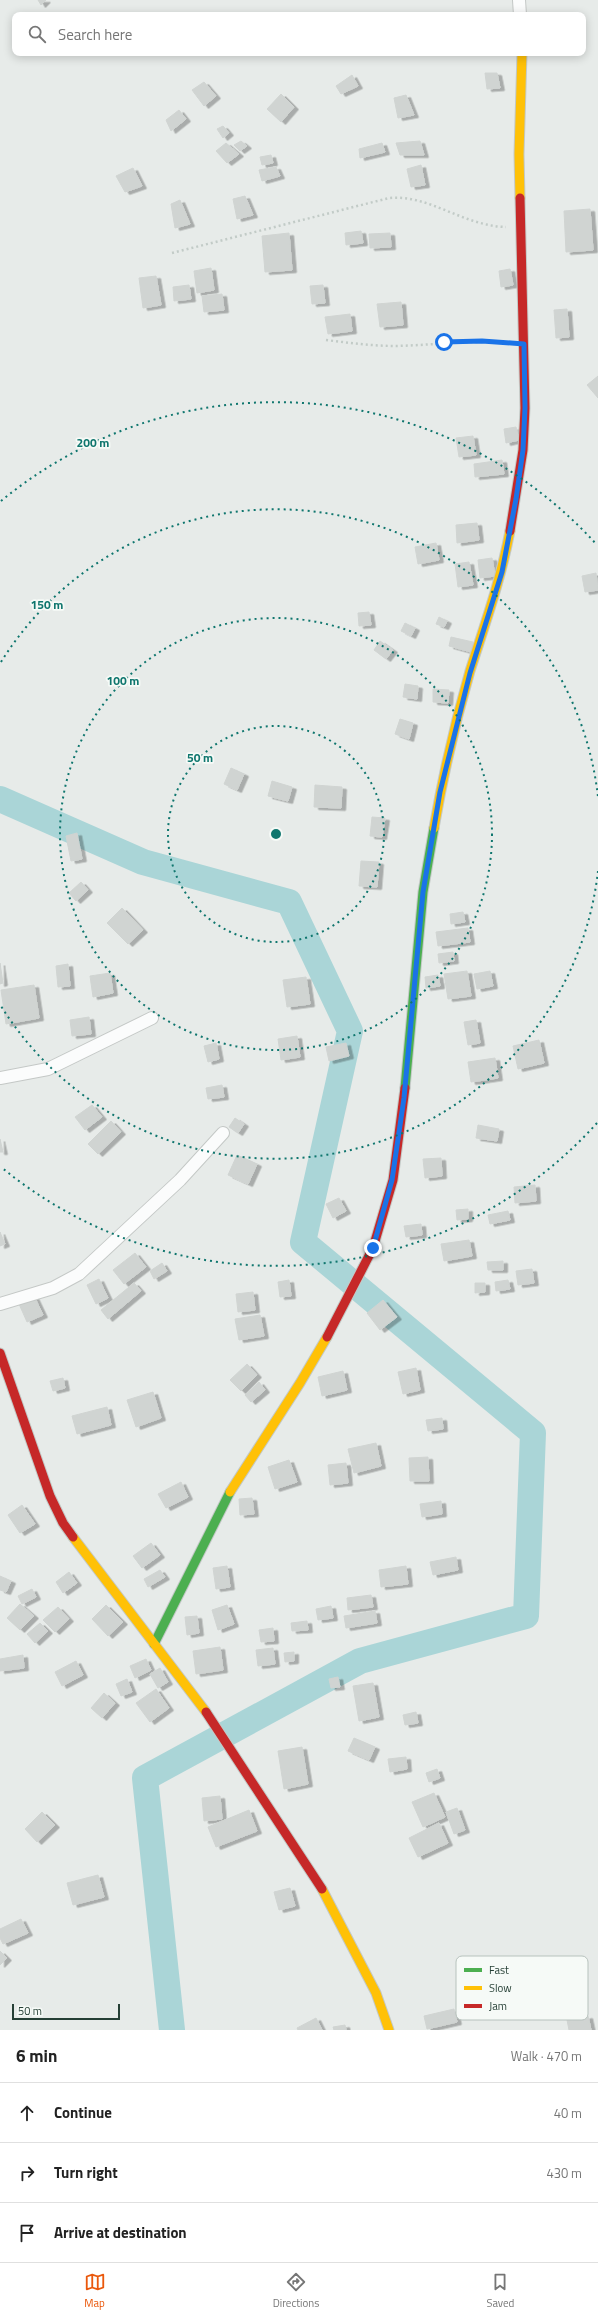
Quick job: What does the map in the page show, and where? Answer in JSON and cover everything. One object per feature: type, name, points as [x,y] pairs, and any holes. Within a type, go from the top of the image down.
[{"type":"street","points":[[519,0],[520,12]]},
{"type":"street","points":[[154,1644],[230,1491],[300,1383],[334,1326],[373,1248],[390,1188],[404,1098],[423,892],[440,792],[470,673],[502,572],[516,499],[523,450],[525,408],[519,154],[522,56]]},
{"type":"street","points":[[0,1078],[10,1075],[48,1070],[152,1018]]},
{"type":"street","points":[[0,1304],[53,1288],[79,1274],[180,1180],[223,1133]]},
{"type":"street","points":[[0,1353],[50,1496],[63,1523],[115,1594],[189,1687],[230,1746],[328,1901],[376,1993],[389,2030]]},
{"type":"path","points":[[172,253],[389,198],[402,197],[414,199],[475,223],[494,226],[520,227]]},
{"type":"path","points":[[326,340],[367,345],[397,346],[482,341],[524,344]]},
{"type":"building","points":[[38,0],[46,0],[41,5]]},
{"type":"building","points":[[485,73],[497,73],[500,88],[487,89]]},
{"type":"building","points":[[352,75],[358,86],[341,94],[336,86]]},
{"type":"building","points":[[204,82],[216,96],[204,106],[192,90]]},
{"type":"building","points":[[281,94],[294,107],[281,122],[267,109]]},
{"type":"building","points":[[406,95],[414,115],[398,118],[394,98]]},
{"type":"building","points":[[179,110],[186,119],[171,131],[166,120]]},
{"type":"building","points":[[223,126],[229,133],[223,138],[217,129]]},
{"type":"building","points":[[241,141],[247,146],[240,151],[234,145]]},
{"type":"building","points":[[420,141],[424,155],[400,155],[396,143]]},
{"type":"building","points":[[226,143],[239,154],[227,163],[216,151]]},
{"type":"building","points":[[382,143],[385,152],[360,158],[359,149]]},
{"type":"building","points":[[271,155],[273,163],[262,165],[260,157]]},
{"type":"building","points":[[421,165],[425,185],[411,187],[407,169]]},
{"type":"building","points":[[276,167],[280,176],[262,181],[259,170]]},
{"type":"building","points":[[133,168],[142,186],[125,192],[116,176]]},
{"type":"building","points":[[245,196],[253,215],[237,219],[233,199]]},
{"type":"building","points":[[180,200],[190,224],[175,228],[171,204]]},
{"type":"building","points":[[590,209],[593,250],[566,252],[564,211]]},
{"type":"building","points":[[361,231],[363,243],[346,245],[345,233]]},
{"type":"building","points":[[289,233],[292,270],[265,272],[262,236]]},
{"type":"building","points":[[390,233],[391,247],[370,248],[369,234]]},
{"type":"building","points":[[211,268],[214,290],[197,293],[194,271]]},
{"type":"building","points":[[510,269],[513,285],[501,287],[499,271]]},
{"type":"building","points":[[156,276],[161,305],[143,308],[139,278]]},
{"type":"building","points":[[189,285],[191,299],[174,301],[173,287]]},
{"type":"building","points":[[323,285],[325,303],[312,304],[310,286]]},
{"type":"building","points":[[222,294],[224,310],[204,312],[202,296]]},
{"type":"building","points":[[401,302],[403,325],[380,327],[377,304]]},
{"type":"building","points":[[567,309],[569,337],[556,338],[554,310]]},
{"type":"building","points":[[350,314],[352,331],[328,334],[325,317]]},
{"type":"building","points":[[598,376],[598,398],[587,385]]},
{"type":"building","points":[[516,427],[519,440],[506,443],[504,429]]},
{"type":"building","points":[[473,436],[476,455],[459,457],[456,438]]},
{"type":"building","points":[[502,460],[504,474],[475,477],[474,464]]},
{"type":"building","points":[[477,523],[479,540],[457,543],[456,525]]},
{"type":"building","points":[[436,543],[439,560],[418,564],[415,547]]},
{"type":"building","points":[[492,558],[495,576],[480,578],[478,560]]},
{"type":"building","points":[[469,562],[473,585],[458,587],[455,564]]},
{"type":"building","points":[[596,573],[598,590],[585,592],[582,576]]},
{"type":"building","points":[[369,612],[371,625],[359,626],[358,613]]},
{"type":"building","points":[[439,617],[447,621],[444,627],[436,624]]},
{"type":"building","points":[[405,623],[415,628],[411,636],[401,631]]},
{"type":"building","points":[[451,637],[473,642],[471,652],[449,646]]},
{"type":"building","points":[[380,641],[393,650],[386,659],[374,650]]},
{"type":"building","points":[[405,684],[418,686],[417,699],[403,697]]},
{"type":"building","points":[[433,689],[449,690],[448,703],[433,702]]},
{"type":"building","points":[[400,719],[413,723],[409,739],[395,734]]},
{"type":"building","points":[[231,768],[244,774],[237,790],[224,784]]},
{"type":"building","points":[[272,781],[292,787],[288,801],[268,796]]},
{"type":"building","points":[[315,785],[342,787],[341,808],[314,807]]},
{"type":"building","points":[[372,817],[385,818],[382,837],[370,836]]},
{"type":"building","points":[[77,833],[82,859],[71,861],[66,836]]},
{"type":"building","points":[[361,861],[379,862],[377,887],[359,886]]},
{"type":"building","points":[[81,882],[88,890],[76,901],[69,893]]},
{"type":"building","points":[[122,908],[143,930],[128,944],[107,923]]},
{"type":"building","points":[[463,912],[465,922],[451,924],[450,914]]},
{"type":"building","points":[[468,928],[470,942],[438,946],[436,932]]},
{"type":"building","points":[[453,952],[454,961],[439,963],[438,954]]},
{"type":"building","points":[[0,963],[3,983],[0,984]]},
{"type":"building","points":[[68,964],[70,986],[58,987],[56,966]]},
{"type":"building","points":[[467,971],[471,996],[448,999],[444,974]]},
{"type":"building","points":[[490,971],[493,986],[477,989],[474,974]]},
{"type":"building","points":[[110,973],[113,993],[93,997],[90,976]]},
{"type":"building","points":[[438,975],[440,986],[426,988],[425,977]]},
{"type":"building","points":[[306,977],[310,1004],[287,1007],[283,980]]},
{"type":"building","points":[[34,985],[39,1018],[6,1024],[1,990]]},
{"type":"building","points":[[89,1017],[91,1034],[72,1036],[70,1020]]},
{"type":"building","points":[[476,1020],[480,1043],[468,1045],[464,1022]]},
{"type":"building","points":[[297,1036],[300,1057],[281,1060],[278,1039]]},
{"type":"building","points":[[539,1040],[544,1063],[518,1069],[513,1046]]},
{"type":"building","points":[[216,1043],[219,1059],[208,1062],[204,1046]]},
{"type":"building","points":[[346,1043],[349,1056],[329,1061],[326,1047]]},
{"type":"building","points":[[495,1058],[498,1078],[471,1082],[468,1062]]},
{"type":"building","points":[[222,1085],[224,1097],[208,1099],[206,1088]]},
{"type":"building","points":[[92,1105],[102,1117],[85,1130],[75,1117]]},
{"type":"building","points":[[235,1118],[244,1124],[238,1133],[229,1127]]},
{"type":"building","points":[[111,1121],[121,1132],[98,1154],[88,1144]]},
{"type":"building","points":[[478,1125],[499,1129],[497,1141],[476,1138]]},
{"type":"building","points":[[0,1139],[3,1152],[0,1152]]},
{"type":"building","points":[[237,1155],[257,1164],[248,1184],[228,1175]]},
{"type":"building","points":[[441,1158],[442,1176],[425,1178],[423,1159]]},
{"type":"building","points":[[535,1185],[536,1201],[515,1203],[514,1187]]},
{"type":"building","points":[[339,1198],[346,1211],[333,1218],[326,1204]]},
{"type":"building","points":[[468,1209],[468,1219],[457,1220],[456,1210]]},
{"type":"building","points":[[508,1211],[510,1220],[490,1224],[488,1215]]},
{"type":"building","points":[[421,1224],[422,1235],[406,1237],[404,1226]]},
{"type":"building","points":[[0,1232],[5,1244],[0,1246]]},
{"type":"building","points":[[469,1240],[472,1256],[444,1261],[441,1244]]},
{"type":"building","points":[[135,1253],[146,1267],[124,1284],[113,1270]]},
{"type":"building","points":[[503,1261],[503,1270],[488,1270],[487,1262]]},
{"type":"building","points":[[162,1263],[167,1271],[154,1279],[150,1271]]},
{"type":"building","points":[[532,1269],[534,1283],[518,1285],[516,1271]]},
{"type":"building","points":[[99,1279],[108,1298],[96,1304],[87,1285]]},
{"type":"building","points":[[289,1280],[291,1296],[280,1297],[278,1282]]},
{"type":"building","points":[[508,1280],[510,1289],[496,1291],[495,1282]]},
{"type":"building","points":[[134,1283],[141,1291],[108,1319],[101,1310]]},
{"type":"building","points":[[475,1283],[485,1283],[485,1292],[475,1293]]},
{"type":"building","points":[[253,1292],[255,1310],[238,1312],[236,1294]]},
{"type":"building","points":[[34,1296],[43,1315],[27,1322],[19,1304]]},
{"type":"building","points":[[383,1300],[397,1317],[380,1330],[367,1313]]},
{"type":"building","points":[[260,1315],[264,1336],[239,1340],[235,1319]]},
{"type":"building","points":[[247,1364],[257,1375],[241,1391],[230,1380]]},
{"type":"building","points":[[416,1368],[420,1390],[403,1394],[398,1372]]},
{"type":"building","points":[[343,1371],[347,1390],[322,1396],[318,1377]]},
{"type":"building","points":[[63,1378],[65,1388],[53,1391],[50,1381]]},
{"type":"building","points":[[259,1382],[265,1390],[251,1402],[245,1395]]},
{"type":"building","points":[[153,1392],[161,1418],[136,1427],[127,1400]]},
{"type":"building","points":[[107,1407],[111,1425],[77,1434],[72,1416]]},
{"type":"building","points":[[442,1418],[443,1429],[428,1431],[426,1420]]},
{"type":"building","points":[[376,1443],[381,1466],[354,1473],[348,1449]]},
{"type":"building","points":[[428,1457],[429,1481],[410,1481],[409,1458]]},
{"type":"building","points":[[289,1460],[297,1482],[275,1489],[268,1467]]},
{"type":"building","points":[[346,1463],[348,1483],[330,1485],[328,1465]]},
{"type":"building","points":[[181,1482],[188,1497],[166,1508],[158,1494]]},
{"type":"building","points":[[252,1498],[254,1514],[240,1515],[239,1499]]},
{"type":"building","points":[[441,1501],[442,1514],[422,1517],[420,1504]]},
{"type":"building","points":[[22,1505],[35,1524],[20,1533],[8,1515]]},
{"type":"building","points":[[151,1543],[160,1555],[142,1568],[133,1556]]},
{"type":"building","points":[[456,1557],[458,1570],[433,1575],[430,1562]]},
{"type":"building","points":[[227,1566],[230,1587],[216,1589],[213,1568]]},
{"type":"building","points":[[406,1566],[408,1584],[381,1587],[379,1570]]},
{"type":"building","points":[[160,1570],[165,1577],[148,1587],[144,1579]]},
{"type":"building","points":[[69,1572],[77,1583],[63,1593],[56,1582]]},
{"type":"building","points":[[0,1576],[11,1581],[6,1592],[0,1590]]},
{"type":"building","points":[[32,1589],[36,1597],[22,1604],[18,1596]]},
{"type":"building","points":[[371,1595],[373,1607],[348,1610],[347,1598]]},
{"type":"building","points":[[20,1604],[34,1616],[20,1630],[7,1618]]},
{"type":"building","points":[[106,1605],[123,1622],[108,1636],[92,1619]]},
{"type":"building","points":[[227,1605],[234,1624],[218,1630],[212,1610]]},
{"type":"building","points":[[331,1606],[333,1618],[318,1620],[316,1609]]},
{"type":"building","points":[[58,1607],[69,1619],[55,1632],[43,1620]]},
{"type":"building","points":[[375,1611],[377,1623],[346,1628],[344,1616]]},
{"type":"building","points":[[197,1616],[199,1633],[187,1635],[185,1617]]},
{"type":"building","points":[[307,1621],[308,1630],[292,1631],[291,1623]]},
{"type":"building","points":[[40,1623],[48,1631],[35,1643],[27,1634]]},
{"type":"building","points":[[273,1628],[274,1641],[261,1642],[259,1630]]},
{"type":"building","points":[[220,1647],[223,1670],[196,1674],[193,1651]]},
{"type":"building","points":[[273,1648],[275,1664],[258,1666],[256,1650]]},
{"type":"building","points":[[294,1652],[294,1661],[285,1662],[284,1653]]},
{"type":"building","points":[[23,1655],[24,1668],[0,1671],[0,1659]]},
{"type":"building","points":[[146,1659],[151,1670],[135,1678],[130,1666]]},
{"type":"building","points":[[76,1661],[83,1675],[62,1686],[55,1672]]},
{"type":"building","points":[[160,1668],[168,1682],[158,1688],[150,1674]]},
{"type":"building","points":[[338,1677],[340,1687],[331,1688],[329,1679]]},
{"type":"building","points":[[127,1679],[132,1692],[121,1696],[116,1684]]},
{"type":"building","points":[[373,1683],[379,1717],[359,1721],[353,1686]]},
{"type":"building","points":[[156,1689],[169,1708],[150,1722],[136,1703]]},
{"type":"building","points":[[104,1693],[115,1703],[102,1718],[91,1708]]},
{"type":"building","points":[[416,1712],[418,1723],[405,1725],[403,1715]]},
{"type":"building","points":[[354,1738],[375,1747],[369,1760],[348,1751]]},
{"type":"building","points":[[302,1747],[308,1784],[284,1789],[278,1751]]},
{"type":"building","points":[[406,1757],[407,1769],[390,1772],[388,1759]]},
{"type":"building","points":[[437,1769],[440,1778],[429,1782],[426,1773]]},
{"type":"building","points":[[434,1793],[445,1817],[423,1827],[412,1802]]},
{"type":"building","points":[[220,1796],[222,1819],[204,1821],[202,1798]]},
{"type":"building","points":[[457,1808],[465,1830],[454,1834],[446,1812]]},
{"type":"building","points":[[249,1810],[257,1831],[216,1847],[208,1827]]},
{"type":"building","points":[[42,1812],[55,1825],[37,1842],[25,1829]]},
{"type":"building","points":[[439,1823],[448,1843],[418,1857],[409,1838]]},
{"type":"building","points":[[98,1875],[104,1897],[73,1905],[67,1883]]},
{"type":"building","points":[[290,1888],[295,1906],[279,1910],[274,1892]]},
{"type":"building","points":[[21,1919],[28,1933],[3,1944],[0,1938],[0,1929]]},
{"type":"building","points":[[0,1951],[7,1958],[0,1965]]},
{"type":"building","points":[[454,2009],[457,2022],[427,2029],[424,2016]]},
{"type":"building","points":[[588,2016],[591,2030],[569,2030],[567,2020],[588,2020]]},
{"type":"building","points":[[316,2018],[322,2030],[298,2030],[297,2028]]},
{"type":"building","points":[[345,2025],[346,2030],[334,2030],[333,2027]]},
{"type":"waterway","points":[[0,799],[143,862],[289,902],[350,1031],[303,1242],[533,1433],[526,1616],[360,1661],[145,1778],[172,2030]]},
{"type":"traffic: fast","points":[[405,1088],[423,892],[434,828]]},
{"type":"traffic: fast","points":[[154,1644],[230,1492]]},
{"type":"traffic: slow","points":[[520,198],[519,154],[522,56]]},
{"type":"traffic: slow","points":[[434,828],[445,769],[459,710],[497,584],[510,531]]},
{"type":"traffic: slow","points":[[230,1492],[300,1383],[327,1337]]},
{"type":"traffic: slow","points":[[73,1537],[206,1712]]},
{"type":"traffic: slow","points":[[322,1889],[376,1993],[389,2030]]},
{"type":"traffic: jam","points":[[510,531],[523,450],[525,408],[520,198]]},
{"type":"traffic: jam","points":[[327,1337],[373,1248],[393,1180],[405,1088]]},
{"type":"traffic: jam","points":[[0,1353],[50,1496],[63,1523],[73,1537]]},
{"type":"traffic: jam","points":[[206,1712],[322,1889]]},
{"type":"route","points":[[373,1248],[392,1180],[404,1098],[423,892],[440,792],[470,673],[502,572],[516,499],[523,450],[525,408],[524,344],[482,341],[444,342]]}]
